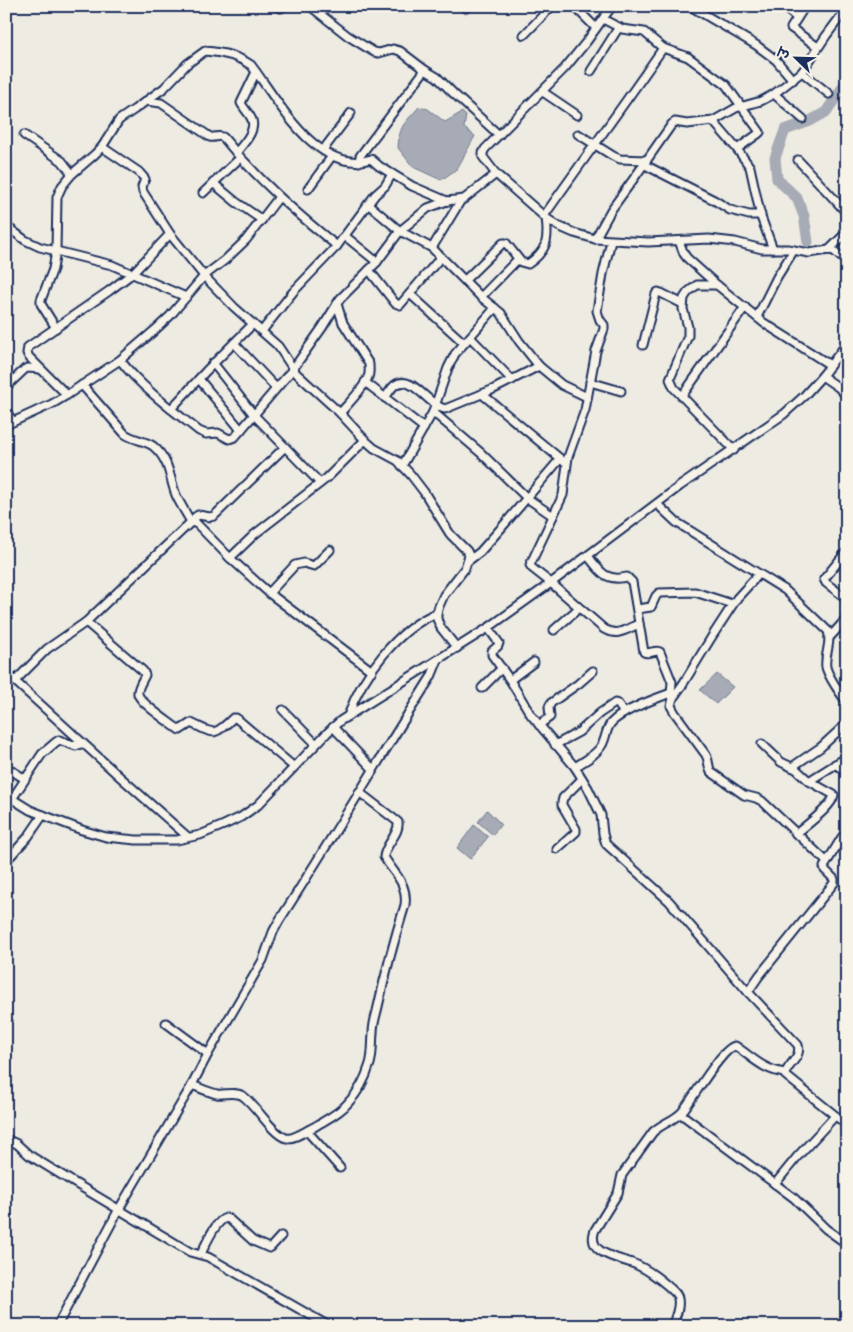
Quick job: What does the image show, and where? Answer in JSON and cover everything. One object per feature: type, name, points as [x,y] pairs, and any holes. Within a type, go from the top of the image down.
[{"type":"street","points":[[275,6],[281,8],[284,6]]},
{"type":"street","points":[[310,6],[348,36],[374,52],[396,49],[437,77],[499,135]]},
{"type":"street","points":[[524,35],[552,6]]},
{"type":"street","points":[[574,6],[596,28]]},
{"type":"street","points":[[612,6],[565,68],[485,149],[483,157],[496,174],[558,226],[595,239],[639,242],[699,239],[719,240],[762,248],[809,253],[829,250],[847,262]]},
{"type":"street","points":[[783,6],[797,18]]},
{"type":"street","points":[[805,6],[792,26],[792,30],[818,47]]},
{"type":"street","points":[[695,7],[763,50],[776,60],[793,80]]},
{"type":"street","points":[[595,239],[610,210],[672,124],[675,122],[713,121],[742,106],[761,101],[774,94],[802,72],[847,8]]},
{"type":"street","points":[[604,19],[626,30],[644,32],[663,48],[683,55],[726,85],[760,132],[737,149]]},
{"type":"street","points":[[591,72],[619,27]]},
{"type":"street","points":[[465,280],[503,243],[506,243],[518,259],[525,264],[528,264],[544,250],[548,230],[545,217],[594,144],[663,48]]},
{"type":"street","points":[[56,328],[41,304],[41,300],[56,251],[57,197],[62,186],[72,174],[102,147],[119,120],[164,88],[205,51],[245,61],[256,72],[304,136],[332,156],[338,159],[358,162],[371,159],[412,186],[447,201]]},
{"type":"street","points":[[358,162],[360,156],[425,70]]},
{"type":"street","points":[[203,193],[214,184],[238,156],[250,133],[252,120],[242,105],[242,101],[256,72]]},
{"type":"street","points":[[802,72],[829,94]]},
{"type":"street","points":[[543,92],[576,115]]},
{"type":"street","points":[[774,94],[803,119]]},
{"type":"street","points":[[146,101],[161,104],[210,137],[223,137],[238,156],[279,197],[337,246]]},
{"type":"street","points":[[323,150],[351,113]]},
{"type":"street","points":[[713,121],[750,167],[762,219],[773,249]]},
{"type":"street","points":[[578,134],[613,156],[620,159],[645,162],[730,210],[762,219]]},
{"type":"street","points":[[24,135],[62,161],[72,174]]},
{"type":"street","points":[[102,147],[145,178],[142,190],[170,234],[204,276],[278,346],[292,369],[340,413],[365,440],[374,448],[398,461],[424,492],[450,534],[467,551],[469,556],[465,568],[444,595],[437,613],[437,619],[442,628],[457,648]]},
{"type":"street","points":[[308,189],[332,156]]},
{"type":"street","points":[[798,160],[847,214]]},
{"type":"street","points":[[262,331],[294,292],[337,246],[374,195],[384,186],[392,174]]},
{"type":"street","points":[[120,360],[142,385],[202,434],[218,434],[229,438],[235,437],[292,369],[343,296],[377,262],[400,231],[428,208],[447,201],[467,198],[496,174]]},
{"type":"street","points":[[214,184],[262,220]]},
{"type":"street","points":[[6,412],[10,423],[52,404],[120,360],[155,330],[204,276],[225,260],[246,240],[279,197]]},
{"type":"street","points":[[432,248],[461,200]]},
{"type":"street","points":[[368,204],[400,231],[432,248],[501,313],[519,341],[539,366],[562,385],[587,397]]},
{"type":"street","points":[[6,226],[32,244],[112,264],[186,297]]},
{"type":"street","points":[[829,250],[847,232]]},
{"type":"street","points":[[68,395],[29,357],[26,353],[28,347],[133,273],[170,234]]},
{"type":"street","points":[[345,236],[377,262]]},
{"type":"street","points":[[611,241],[597,311],[604,329],[596,351],[585,410],[570,450],[563,495],[530,565],[604,629],[616,633],[639,624]]},
{"type":"street","points":[[679,241],[687,258],[717,285],[764,323],[830,365]]},
{"type":"street","points":[[757,317],[777,277],[794,250]]},
{"type":"street","points":[[369,270],[395,303],[398,304],[402,303],[441,257]]},
{"type":"street","points":[[482,297],[518,259]]},
{"type":"street","points":[[717,285],[697,285],[684,298],[683,304],[688,336],[670,379],[674,388],[734,450]]},
{"type":"street","points":[[643,344],[658,292],[683,304]]},
{"type":"street","points":[[410,294],[464,343]]},
{"type":"street","points":[[337,304],[343,323],[368,364],[369,376],[340,413]]},
{"type":"street","points":[[682,396],[745,307]]},
{"type":"street","points":[[402,466],[434,409],[455,354],[495,308]]},
{"type":"street","points":[[171,409],[253,324]]},
{"type":"street","points":[[470,336],[512,380]]},
{"type":"street","points":[[234,343],[276,388]]},
{"type":"street","points":[[83,743],[76,746],[64,741],[56,742],[42,754],[25,779],[9,797],[30,810],[82,830],[120,839],[177,840],[200,835],[241,817],[258,805],[333,727],[488,628],[588,556],[680,486],[784,414],[804,396],[830,365],[844,352],[847,343]]},
{"type":"street","points":[[214,363],[254,415],[320,483]]},
{"type":"street","points":[[434,409],[445,409],[482,394],[539,366]]},
{"type":"street","points":[[6,387],[25,369],[40,369]]},
{"type":"street","points":[[822,376],[847,396]]},
{"type":"street","points":[[199,379],[240,430]]},
{"type":"street","points":[[366,382],[424,428]]},
{"type":"street","points":[[590,382],[621,391]]},
{"type":"street","points":[[385,398],[394,386],[399,383],[415,387],[434,409],[527,498],[553,516]]},
{"type":"street","points":[[82,385],[125,434],[131,438],[151,444],[156,449],[165,461],[176,495],[193,522],[198,524],[230,558],[269,593],[372,671]]},
{"type":"street","points":[[482,394],[560,459],[568,463]]},
{"type":"street","points":[[230,558],[254,534],[346,461],[365,440]]},
{"type":"street","points":[[15,681],[47,649],[86,622],[193,522],[195,517],[198,515],[214,516],[285,447]]},
{"type":"street","points":[[468,561],[480,552],[560,459]]},
{"type":"street","points":[[657,504],[676,522],[792,596],[828,631],[826,667],[847,702]]},
{"type":"street","points":[[269,593],[295,565],[304,563],[314,566],[330,550]]},
{"type":"street","points":[[847,551],[824,579],[826,583],[847,599]]},
{"type":"street","points":[[588,556],[603,574],[608,577],[627,578],[632,582],[644,652],[660,652],[672,682],[672,709],[706,755],[711,772],[744,795],[762,801],[827,862]]},
{"type":"street","points":[[575,767],[598,751],[609,726],[624,713],[672,696],[683,684],[732,604],[759,574]]},
{"type":"street","points":[[637,609],[652,607],[659,593],[695,592],[732,604]]},
{"type":"street","points":[[554,630],[579,608]]},
{"type":"street","points":[[348,717],[356,696],[382,655],[417,623],[437,613]]},
{"type":"street","points":[[829,638],[847,618]]},
{"type":"street","points":[[86,622],[143,670],[145,675],[138,690],[138,696],[178,729],[180,730],[191,723],[211,733],[218,731],[233,718],[236,718],[294,767]]},
{"type":"street","points":[[488,628],[499,643],[491,654],[510,680],[531,715],[575,767],[595,801],[601,815],[602,834],[606,844],[669,901],[798,1046],[798,1054],[785,1073]]},
{"type":"street","points":[[57,1326],[119,1209],[263,960],[279,921],[432,677],[438,660]]},
{"type":"street","points":[[510,680],[534,662]]},
{"type":"street","points":[[482,688],[502,668]]},
{"type":"street","points":[[539,725],[550,717],[549,707],[551,703],[593,671]]},
{"type":"street","points":[[6,673],[188,837]]},
{"type":"street","points":[[555,744],[579,732],[600,713],[615,703],[618,704],[624,713]]},
{"type":"street","points":[[283,710],[316,744]]},
{"type":"street","points":[[792,767],[821,747],[847,723]]},
{"type":"street","points":[[333,727],[373,769]]},
{"type":"street","points":[[762,744],[781,762],[796,769],[809,782],[832,793],[834,797],[824,810],[796,834]]},
{"type":"street","points":[[809,782],[847,757]]},
{"type":"street","points":[[835,764],[847,772]]},
{"type":"street","points":[[6,767],[25,779]]},
{"type":"street","points":[[557,850],[576,832],[562,802],[563,798],[582,779]]},
{"type":"street","points":[[192,1084],[209,1092],[242,1096],[270,1126],[286,1138],[298,1135],[334,1115],[345,1107],[354,1096],[370,1063],[374,1022],[406,897],[401,881],[384,857],[386,847],[398,828],[398,822],[359,792]]},
{"type":"street","points":[[6,861],[28,837],[43,815]]},
{"type":"street","points":[[748,992],[834,883],[834,879],[823,868],[842,837]]},
{"type":"street","points":[[166,1023],[208,1054]]},
{"type":"street","points":[[672,1326],[678,1306],[676,1293],[644,1269],[602,1252],[592,1241],[592,1236],[618,1193],[622,1175],[653,1132],[680,1114],[729,1048],[732,1046],[737,1047],[765,1068],[774,1072],[785,1073]]},
{"type":"street","points":[[785,1073],[786,1077],[847,1126]]},
{"type":"street","points":[[680,1114],[794,1198],[826,1229],[847,1244]]},
{"type":"street","points":[[775,1184],[835,1116]]},
{"type":"street","points":[[306,1131],[340,1168]]},
{"type":"street","points":[[6,1139],[17,1144],[29,1155],[190,1252],[201,1254],[223,1265],[329,1326]]},
{"type":"street","points":[[201,1254],[218,1224],[224,1218],[229,1219],[253,1240],[269,1248],[281,1236]]},
{"type":"shaded area","points":[[419,107],[428,109],[445,122],[462,112],[466,116],[464,128],[475,136],[457,169],[441,180],[413,167],[398,148],[401,129]]},
{"type":"shaded area","points":[[717,674],[733,687],[716,704],[700,690]]},
{"type":"shaded area","points":[[487,810],[501,824],[493,835],[478,822]]},
{"type":"shaded area","points":[[474,825],[488,837],[470,859],[457,848]]},
{"type":"waterway","points":[[808,242],[804,216],[797,198],[777,179],[775,158],[785,130],[810,121],[826,112],[847,81]]}]
